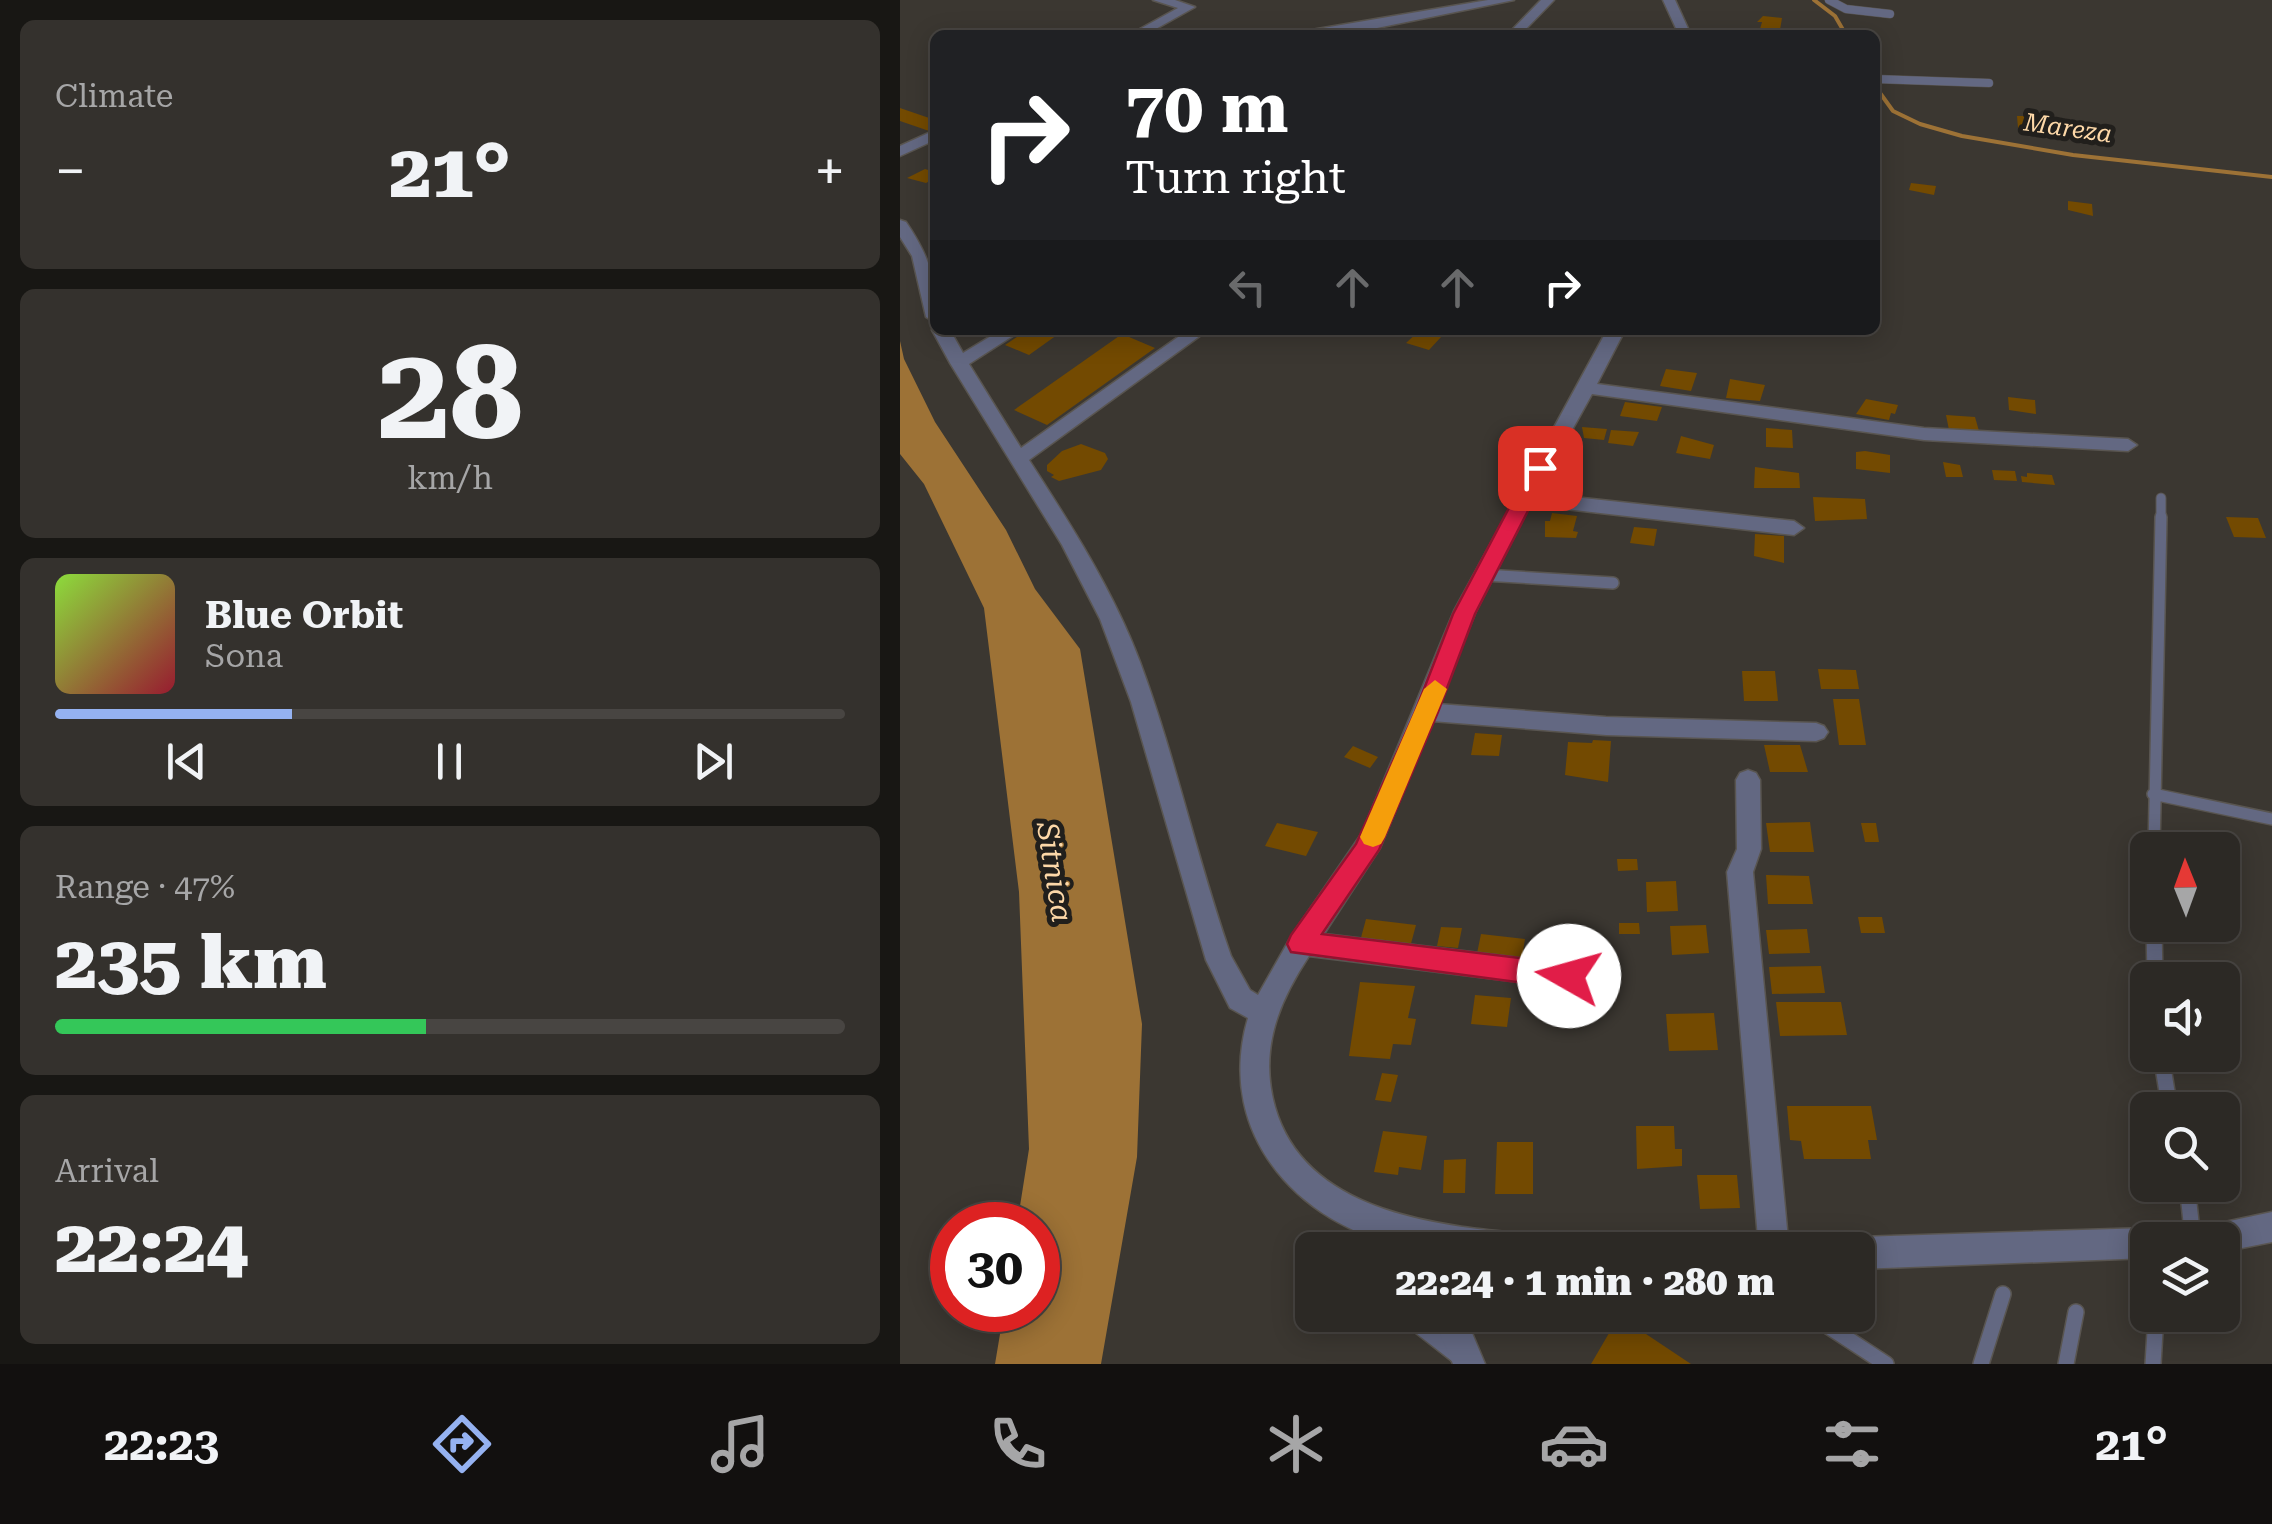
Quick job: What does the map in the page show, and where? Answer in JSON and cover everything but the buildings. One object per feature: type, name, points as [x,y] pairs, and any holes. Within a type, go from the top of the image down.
[{"type":"street","points":[[1145,30],[1189,7],[1159,0]]},
{"type":"street","points":[[1330,30],[1508,0]]},
{"type":"street","points":[[1518,30],[1548,0]]},
{"type":"street","points":[[1669,0],[1683,30]]},
{"type":"street","points":[[900,152],[930,137]]},
{"type":"street","points":[[900,225],[920,256],[930,287]]},
{"type":"street","points":[[944,335],[1016,460],[1071,541],[1112,621],[1219,960],[1240,1000],[1264,1012]]},
{"type":"street","points":[[958,363],[1005,335]]},
{"type":"street","points":[[1016,460],[1192,335]]},
{"type":"street","points":[[1413,1232],[1340,1207],[1314,1192],[1286,1166],[1271,1144],[1258,1112],[1254,1075],[1264,1012],[1301,944],[1366,850],[1427,712],[1464,614],[1614,335]]},
{"type":"street","points":[[1587,388],[1924,434],[2128,445]]},
{"type":"street","points":[[1525,498],[1794,528]]},
{"type":"street","points":[[1427,712],[1606,726],[1816,732]]},
{"type":"street","points":[[1748,780],[1749,849],[1740,872],[1772,1232]]},
{"type":"street","points":[[1301,944],[1569,976]]},
{"type":"street","points":[[2240,1233],[2272,1227]]},
{"type":"street","points":[[1875,1252],[2130,1244]]},
{"type":"street","points":[[1456,1332],[1469,1364]]},
{"type":"lane","points":[[1829,0],[1846,9],[1890,14]]},
{"type":"lane","points":[[1880,80],[1989,83]]},
{"type":"lane","points":[[2154,832],[2161,498]]},
{"type":"lane","points":[[1484,575],[1613,583]]},
{"type":"lane","points":[[2153,794],[2272,819]]},
{"type":"lane","points":[[1981,1364],[2003,1294]]},
{"type":"lane","points":[[2066,1364],[2076,1312]]},
{"type":"lane","points":[[1427,1332],[1469,1364]]},
{"type":"lane","points":[[1837,1332],[1886,1364]]},
{"type":"lane","points":[[2154,1364],[2155,1332]]},
{"type":"water","name":"Sitnica","points":[[900,341],[904,359],[935,422],[1006,530],[1035,589],[1080,649],[1142,1024],[1137,1157],[1101,1364],[995,1364],[1000,1332],[1060,1332],[1060,1202],[1021,1202],[1029,1149],[1019,892],[984,608],[924,484],[900,454]]},
{"type":"waterway","name":"Mareza","points":[[1814,0],[1835,16],[1843,30]]},
{"type":"waterway","name":"Mareza","points":[[1880,93],[1893,111],[1920,124],[1962,136],[2073,155],[2272,177]]},
{"type":"slow traffic","points":[[1373,837],[1435,689]]},
{"type":"route","points":[[1540,468],[1464,614],[1427,712],[1366,850],[1301,944],[1569,976]]}]
